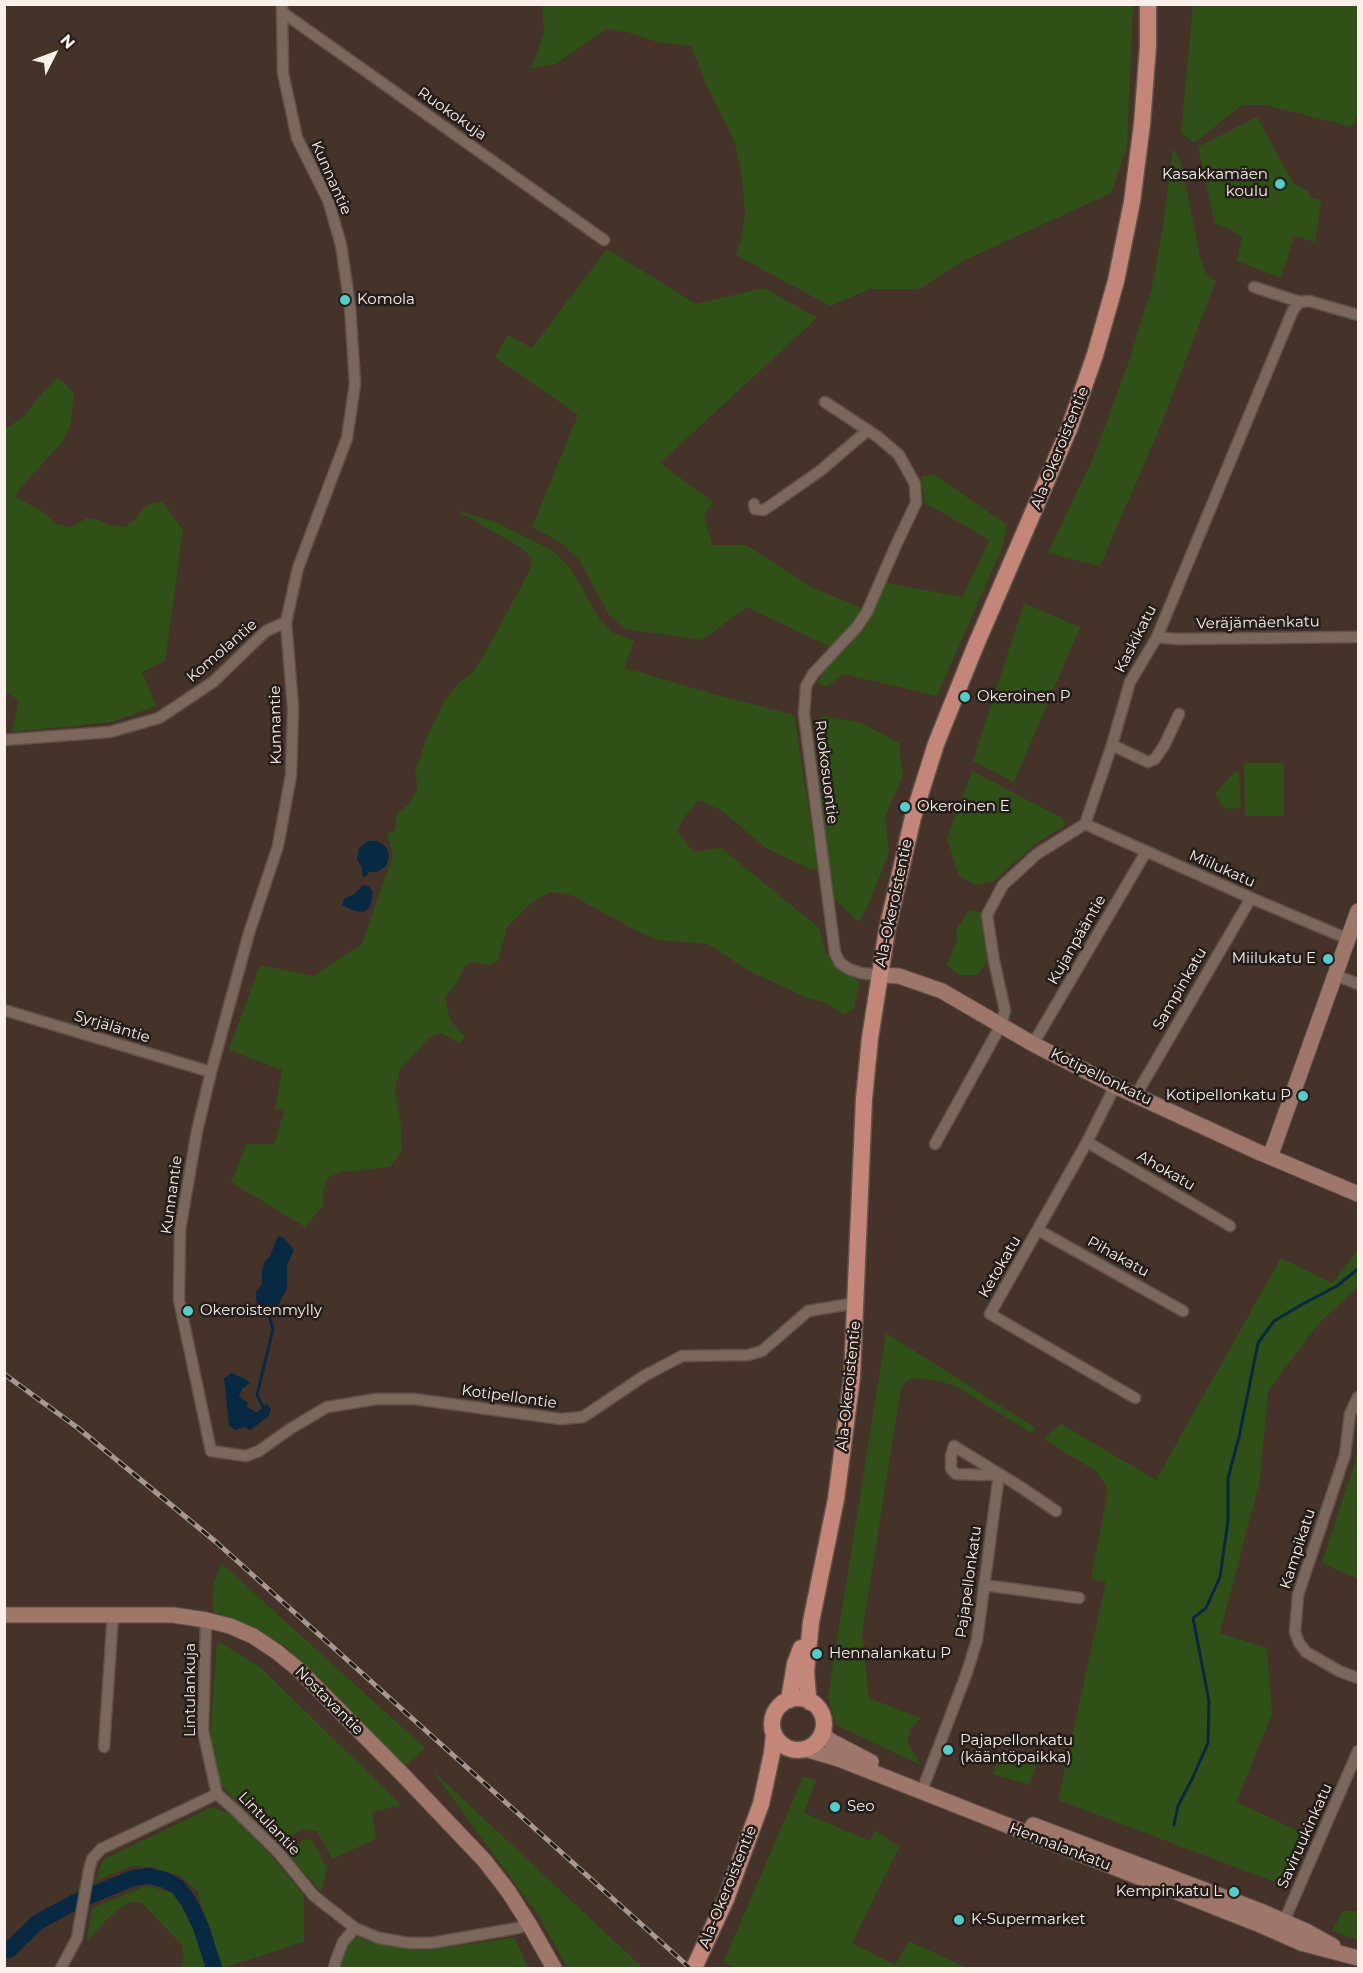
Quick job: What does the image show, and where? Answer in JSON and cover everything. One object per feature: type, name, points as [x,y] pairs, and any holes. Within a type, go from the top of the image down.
[{"type":"main road","name":"Ala-Okeroistentie","points":[[810,1702],[806,1672],[812,1622],[836,1499],[852,1377],[864,1099],[879,975],[887,930],[913,818],[936,744],[975,647],[1069,429],[1095,356],[1116,281],[1132,202],[1142,124],[1148,46],[1148,4]]},
{"type":"main road","name":"Ala-Okeroistentie","points":[[789,1700],[795,1664],[812,1622]]},
{"type":"main road","points":[[797,1698],[810,1702],[820,1712],[823,1719],[822,1732],[817,1741],[798,1749],[781,1744],[772,1726],[776,1709],[789,1700],[797,1698]]},
{"type":"main road","name":"Ala-Okeroistentie","points":[[694,1968],[726,1899],[761,1804],[774,1734]]},
{"type":"main road","name":"Ala-Okeroistentie","points":[[761,1804],[798,1749]]},
{"type":"street","name":"Ruokokuja","points":[[282,8],[604,240]]},
{"type":"street","name":"Kunnantie","points":[[211,1451],[179,1300],[180,1230],[197,1131],[211,1072],[249,933],[278,846],[291,776],[293,708],[286,622],[298,568],[347,438],[355,384],[350,306],[341,245],[328,200],[297,138],[283,73],[282,8]]},
{"type":"street","points":[[1254,287],[1296,306],[1310,301],[1359,315]]},
{"type":"street","name":"Kaskikatu","points":[[1084,824],[1112,745],[1130,682],[1157,637],[1296,306]]},
{"type":"street","name":"Ruokosuontie","points":[[825,402],[868,430],[899,455],[915,484],[916,503],[867,612],[857,627],[813,674],[806,686],[804,714],[835,953],[840,963],[849,969],[879,975]]},
{"type":"street","points":[[754,504],[755,509],[764,510],[820,471],[868,430]]},
{"type":"street","name":"Komolantie","points":[[4,740],[110,732],[159,718],[213,682],[266,631],[286,622]]},
{"type":"street","name":"Veräjämäenkatu","points":[[1157,637],[1177,639],[1359,638]]},
{"type":"street","points":[[1112,745],[1148,762],[1155,759],[1179,714]]},
{"type":"street","points":[[935,1144],[1001,1025],[1005,1010],[994,962],[987,915],[1003,885],[1038,854],[1084,824]]},
{"type":"street","name":"Miilukatu","points":[[1084,824],[1348,939]]},
{"type":"street","name":"Kujanpääntie","points":[[1033,1044],[1146,852]]},
{"type":"street","name":"Sampinkatu","points":[[1136,1095],[1251,898]]},
{"type":"street","points":[[1270,1157],[1359,911]]},
{"type":"street","name":"Kotipellonkatu","points":[[879,975],[899,976],[927,984],[1033,1044],[1115,1086],[1270,1157],[1359,1194]]},
{"type":"street","points":[[1335,975],[1359,984]]},
{"type":"street","name":"Syrjäläntie","points":[[4,1010],[211,1072]]},
{"type":"street","name":"Ketokatu","points":[[1115,1086],[1087,1142],[990,1314],[1135,1398]]},
{"type":"street","name":"Ahokatu","points":[[1087,1142],[1230,1226]]},
{"type":"street","name":"Pihakatu","points":[[1038,1230],[1183,1311]]},
{"type":"street","name":"Kotipellontie","points":[[211,1451],[246,1456],[259,1451],[327,1407],[377,1399],[414,1399],[561,1419],[584,1417],[644,1376],[682,1356],[748,1355],[762,1351],[808,1311],[856,1303]]},
{"type":"street","name":"Kampikatu","points":[[1359,1397],[1350,1414],[1345,1455],[1298,1595],[1295,1632],[1306,1652],[1340,1671],[1359,1678]]},
{"type":"street","name":"Pajapellonkatu","points":[[922,1788],[966,1675],[977,1640],[999,1474],[1056,1511]]},
{"type":"street","points":[[984,1586],[1079,1598]]},
{"type":"street","points":[[104,1747],[113,1614]]},
{"type":"street","name":"Nostavantie","points":[[4,1615],[173,1615],[230,1626],[253,1636],[299,1671],[484,1860],[508,1890],[554,1968]]},
{"type":"street","name":"Lintulankuja","points":[[206,1620],[203,1731],[217,1794]]},
{"type":"street","name":"Hennalankatu","points":[[822,1732],[829,1740],[855,1755],[922,1788]]},
{"type":"street","name":"Hennalankatu","points":[[798,1749],[839,1759],[922,1788],[1354,1956]]},
{"type":"street","name":"Saviruukinkatu","points":[[1281,1927],[1359,1751]]},
{"type":"street","name":"Lintulantie","points":[[61,1968],[77,1938],[92,1859],[101,1849],[217,1794],[278,1852],[314,1896],[355,1928],[380,1938],[409,1943],[431,1943],[530,1924]]},
{"type":"street","points":[[334,1968],[343,1942],[355,1928]]},
{"type":"green space","points":[[542,5],[1133,5],[1127,147],[1111,193],[963,261],[919,289],[870,289],[830,306],[736,255],[742,237],[745,213],[742,176],[734,140],[706,84],[691,46],[657,42],[627,32],[606,29],[556,64],[529,69],[537,55],[544,31]]},
{"type":"green space","points":[[1193,5],[1358,5],[1358,113],[1352,127],[1265,105],[1242,105],[1194,143],[1181,133]]},
{"type":"green space","points":[[1257,117],[1293,183],[1308,191],[1310,197],[1321,200],[1315,242],[1294,236],[1281,278],[1237,261],[1242,238],[1232,230],[1215,224],[1198,147]]},
{"type":"green space","points":[[1173,148],[1181,163],[1200,257],[1206,274],[1216,280],[1161,425],[1100,566],[1048,553],[1094,456],[1128,364],[1152,287]]},
{"type":"green space","points":[[607,249],[696,304],[764,288],[817,318],[660,463],[713,502],[704,515],[712,545],[746,545],[813,588],[862,608],[830,647],[747,607],[702,640],[626,629],[609,615],[580,561],[561,543],[532,527],[578,415],[495,357],[508,335],[532,348]]},
{"type":"green space","points":[[58,377],[74,393],[70,426],[63,441],[22,486],[15,497],[40,510],[57,524],[72,527],[87,518],[124,527],[135,520],[144,508],[155,502],[162,502],[183,530],[165,661],[142,672],[156,706],[112,722],[12,732],[19,700],[5,692],[5,427],[25,415]]},
{"type":"green space","points":[[933,474],[1007,525],[1002,548],[937,696],[843,674],[827,687],[817,683],[828,666],[852,643],[874,608],[886,583],[962,597],[990,540],[925,503],[921,477]]},
{"type":"green space","points":[[456,510],[493,521],[552,550],[571,569],[599,618],[611,632],[634,640],[625,668],[794,715],[818,870],[810,869],[766,848],[721,810],[698,800],[677,831],[693,852],[721,848],[819,928],[826,953],[860,982],[853,1010],[843,1014],[826,1003],[807,998],[747,970],[708,944],[658,940],[571,895],[551,892],[532,902],[507,927],[498,961],[489,965],[472,962],[464,967],[457,983],[445,997],[450,1020],[465,1037],[460,1044],[442,1033],[430,1037],[400,1069],[395,1090],[401,1126],[402,1151],[390,1167],[341,1172],[327,1178],[323,1193],[323,1206],[305,1227],[231,1182],[247,1144],[274,1144],[285,1108],[275,1110],[282,1070],[229,1050],[260,965],[313,976],[362,944],[393,855],[387,834],[395,830],[396,815],[409,804],[418,788],[415,771],[428,735],[445,700],[458,684],[473,672],[484,655],[529,572],[532,559],[522,548]]},
{"type":"green space","points":[[1024,603],[1080,627],[1014,782],[973,761]]},
{"type":"green space","points":[[821,716],[860,722],[899,743],[903,776],[885,817],[889,852],[867,908],[858,922],[834,898],[829,879],[815,729]]},
{"type":"green space","points":[[1244,763],[1284,763],[1284,816],[1245,816]]},
{"type":"green space","points":[[972,771],[1060,817],[1066,824],[1036,843],[994,881],[976,885],[959,876],[947,838]]},
{"type":"green space","points":[[1235,771],[1239,773],[1241,807],[1231,809],[1223,807],[1215,794]]},
{"type":"green space","points":[[969,910],[981,912],[987,962],[977,975],[959,975],[947,965],[957,941],[956,930]]},
{"type":"green space","points":[[1358,1249],[1358,1287],[1319,1323],[1268,1391],[1260,1479],[1220,1633],[1267,1648],[1272,1714],[1236,1802],[1305,1834],[1280,1884],[1058,1800],[1106,1582],[1091,1579],[1107,1495],[1106,1485],[1097,1472],[1044,1439],[1061,1424],[1156,1480],[1281,1258],[1332,1283]]},
{"type":"green space","points":[[886,1333],[1037,1429],[1031,1433],[956,1386],[935,1380],[911,1378],[901,1387],[862,1633],[869,1698],[921,1718],[911,1728],[907,1742],[921,1765],[836,1725],[828,1697]]},
{"type":"green space","points":[[1358,1452],[1358,1579],[1322,1563]]},
{"type":"green space","points":[[222,1564],[425,1748],[405,1766],[286,1647],[249,1625],[213,1612],[214,1582]]},
{"type":"green space","points":[[217,1641],[259,1666],[401,1805],[372,1812],[376,1839],[332,1859],[317,1831],[302,1829],[280,1845],[222,1786],[210,1745]]},
{"type":"green space","points":[[1000,1753],[1036,1764],[1030,1785],[993,1774]]},
{"type":"green space","points":[[432,1770],[643,1968],[568,1968],[538,1915]]},
{"type":"green space","points":[[803,1777],[816,1780],[804,1813],[870,1841],[874,1830],[899,1847],[852,1943],[895,1965],[909,1941],[967,1968],[733,1968],[724,1961]]},
{"type":"green space","points":[[212,1807],[231,1815],[273,1858],[304,1895],[304,1942],[223,1968],[197,1891],[182,1877],[153,1867],[132,1866],[96,1881],[103,1860]]},
{"type":"green space","points":[[305,1839],[312,1840],[327,1868],[321,1892],[287,1853]]},
{"type":"green space","points":[[146,1886],[173,1893],[195,1929],[206,1968],[181,1968],[184,1960],[182,1945],[141,1902],[129,1902],[109,1917],[87,1941],[92,1908]]},
{"type":"green space","points":[[1343,1911],[1358,1911],[1358,1940],[1332,1931]]},
{"type":"green space","points":[[354,1936],[373,1943],[424,1950],[515,1938],[528,1968],[516,1968],[516,1966],[509,1968],[340,1968],[339,1962]]},
{"type":"water","points":[[367,841],[377,841],[386,847],[389,856],[386,866],[377,872],[368,872],[367,876],[363,877],[362,868],[357,859],[359,848]]},
{"type":"water","points":[[363,885],[369,886],[373,893],[370,907],[364,912],[354,911],[342,905],[344,899],[354,894]]},
{"type":"water","points":[[278,1236],[284,1238],[294,1250],[287,1266],[287,1288],[279,1304],[265,1309],[259,1306],[256,1292],[262,1284],[262,1270],[265,1261],[270,1256]]},
{"type":"water","points":[[232,1373],[250,1383],[242,1389],[239,1396],[248,1403],[246,1407],[257,1412],[267,1404],[271,1409],[268,1417],[250,1430],[244,1427],[236,1430],[229,1426],[224,1378]]},
{"type":"waterway","points":[[1174,1825],[1178,1806],[1208,1743],[1209,1701],[1193,1618],[1206,1608],[1220,1577],[1228,1521],[1228,1478],[1239,1437],[1258,1343],[1274,1321],[1337,1286],[1358,1269]]},
{"type":"waterway","points":[[263,1407],[257,1395],[273,1329],[267,1309]]},
{"type":"waterway","points":[[4,1950],[9,1950],[38,1922],[75,1902],[133,1878],[149,1876],[165,1880],[178,1887],[189,1902],[201,1927],[214,1968]]},
{"type":"railway","points":[[4,1374],[78,1428],[216,1542],[690,1968]]},
{"type":"place","name":"Kasakkamäen koulu","points":[[1280,184]]},
{"type":"place","name":"Komola","points":[[345,300]]},
{"type":"place","name":"Okeroinen P","points":[[965,697]]},
{"type":"place","name":"Okeroinen E","points":[[905,807]]},
{"type":"place","name":"Miilukatu E","points":[[1328,959]]},
{"type":"place","name":"Kotipellonkatu P","points":[[1303,1096]]},
{"type":"place","name":"Okeroistenmylly","points":[[188,1311]]},
{"type":"place","name":"Hennalankatu P","points":[[817,1654]]},
{"type":"place","name":"Pajapellonkatu (kääntöpaikka)","points":[[948,1750]]},
{"type":"place","name":"Seo","points":[[835,1807]]},
{"type":"place","name":"Kempinkatu L","points":[[1234,1892]]},
{"type":"place","name":"K-Supermarket","points":[[959,1920]]}]
